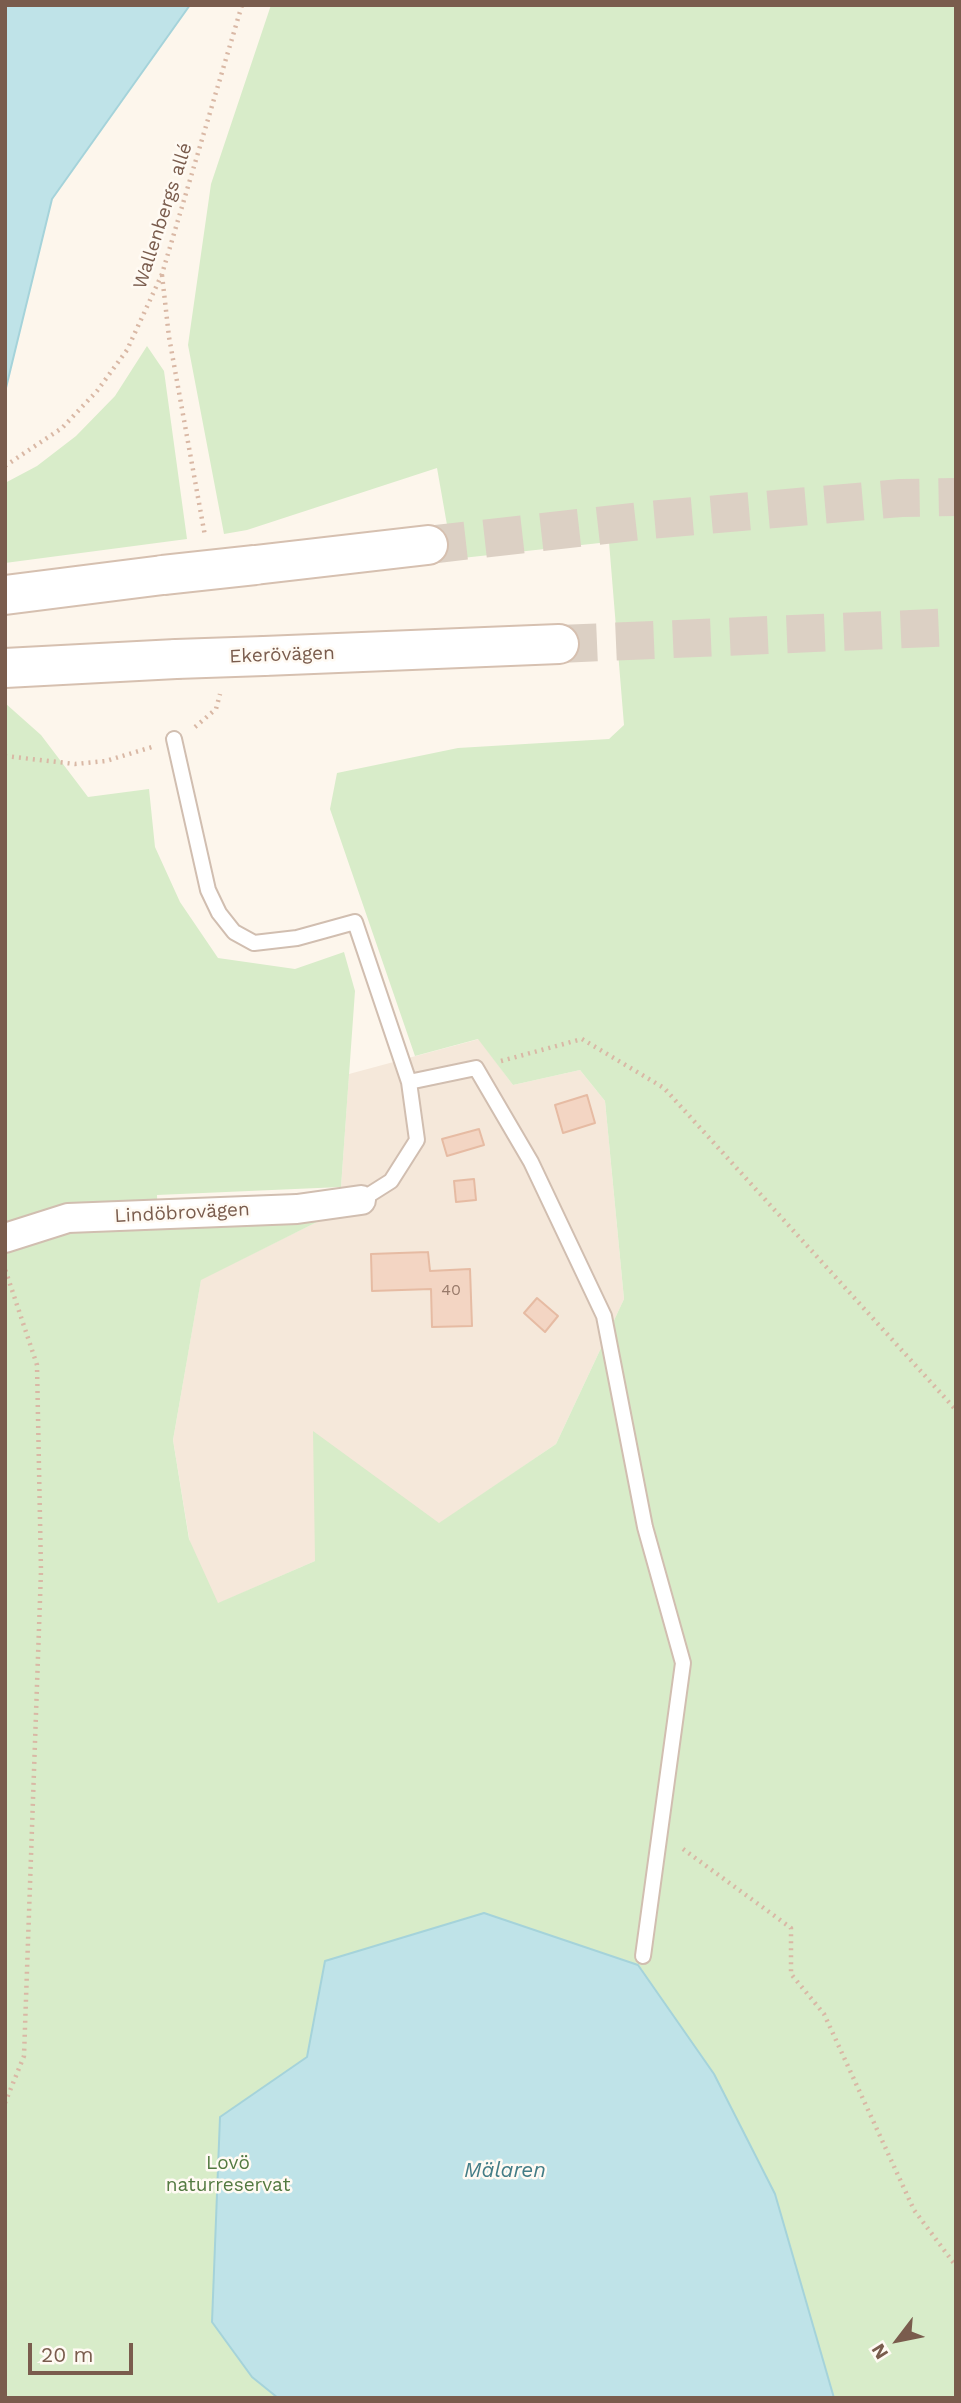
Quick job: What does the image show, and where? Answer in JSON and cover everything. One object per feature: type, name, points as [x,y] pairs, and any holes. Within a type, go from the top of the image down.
[{"type":"main road","points":[[5,595],[428,545]]},
{"type":"main road","name":"Ekerövägen","points":[[5,668],[559,644]]},
{"type":"street","name":"Lindöbrovägen","points":[[5,1238],[68,1218],[297,1209],[361,1200]]},
{"type":"lane","points":[[174,738],[208,890],[219,913],[234,932],[254,943],[297,938],[355,922],[409,1082],[417,1140],[391,1181],[361,1200]]},
{"type":"lane","points":[[409,1082],[476,1068],[531,1162],[604,1316],[645,1527],[682,1663],[643,1956]]},
{"type":"path","name":"Wallenbergs allé","points":[[5,466],[62,428],[97,391],[127,351],[162,274],[242,5]]},
{"type":"path","points":[[162,274],[169,337],[205,541]]},
{"type":"path","points":[[5,756],[75,764],[106,761],[174,738],[203,722],[216,709],[223,685]]},
{"type":"path","points":[[476,1068],[582,1039],[664,1088],[956,1410]]},
{"type":"path","points":[[5,1268],[37,1365],[41,1571],[24,2056],[5,2103]]},
{"type":"path","points":[[661,1832],[791,1928],[792,1974],[824,2014],[914,2210],[956,2266]]},
{"type":"shaded area","points":[[479,1039],[513,1085],[580,1070],[605,1101],[624,1299],[556,1444],[439,1524],[315,1561],[201,1611],[173,1440],[201,1279],[319,1221],[341,1187],[349,1074]]},
{"type":"green space","name":"Lovö naturreservat","points":[[271,5],[956,5],[956,2398],[834,2398],[775,2194],[484,1913],[370,1948],[576,2398],[5,2398],[5,703],[41,735],[88,797],[149,789],[155,847],[180,902],[218,958],[295,969],[344,952],[355,991],[341,1187],[157,1195],[158,1228],[319,1221],[201,1280],[173,1440],[189,1539],[218,1603],[315,1561],[313,1431],[439,1523],[556,1444],[624,1299],[605,1101],[580,1070],[513,1085],[478,1039],[415,1056],[330,809],[337,773],[458,748],[609,739],[624,725],[609,542],[453,559],[437,468],[247,530],[224,534],[188,345],[211,184]]},
{"type":"green space","points":[[147,346],[164,371],[187,539],[5,563],[5,483],[37,466],[76,436],[115,396]]},
{"type":"water","points":[[5,5],[190,5],[52,199],[5,392]]},
{"type":"water","name":"Mälaren","points":[[484,1913],[638,1965],[714,2074],[775,2194],[834,2398],[278,2398],[252,2377],[212,2322],[220,2117],[307,2057],[325,1961]]},
{"type":"building","points":[[587,1095],[595,1123],[563,1133],[555,1105]]},
{"type":"building","points":[[479,1129],[484,1145],[447,1156],[442,1139]]},
{"type":"building","points":[[474,1179],[476,1200],[456,1202],[454,1181]]},
{"type":"building","points":[[428,1252],[430,1271],[470,1269],[472,1326],[432,1327],[431,1289],[372,1291],[371,1254]]},
{"type":"building","points":[[537,1298],[558,1316],[545,1332],[524,1313]]},
{"type":"tunnel","points":[[428,545],[649,520],[901,498],[956,497]]},
{"type":"tunnel","points":[[559,644],[956,627]]}]
